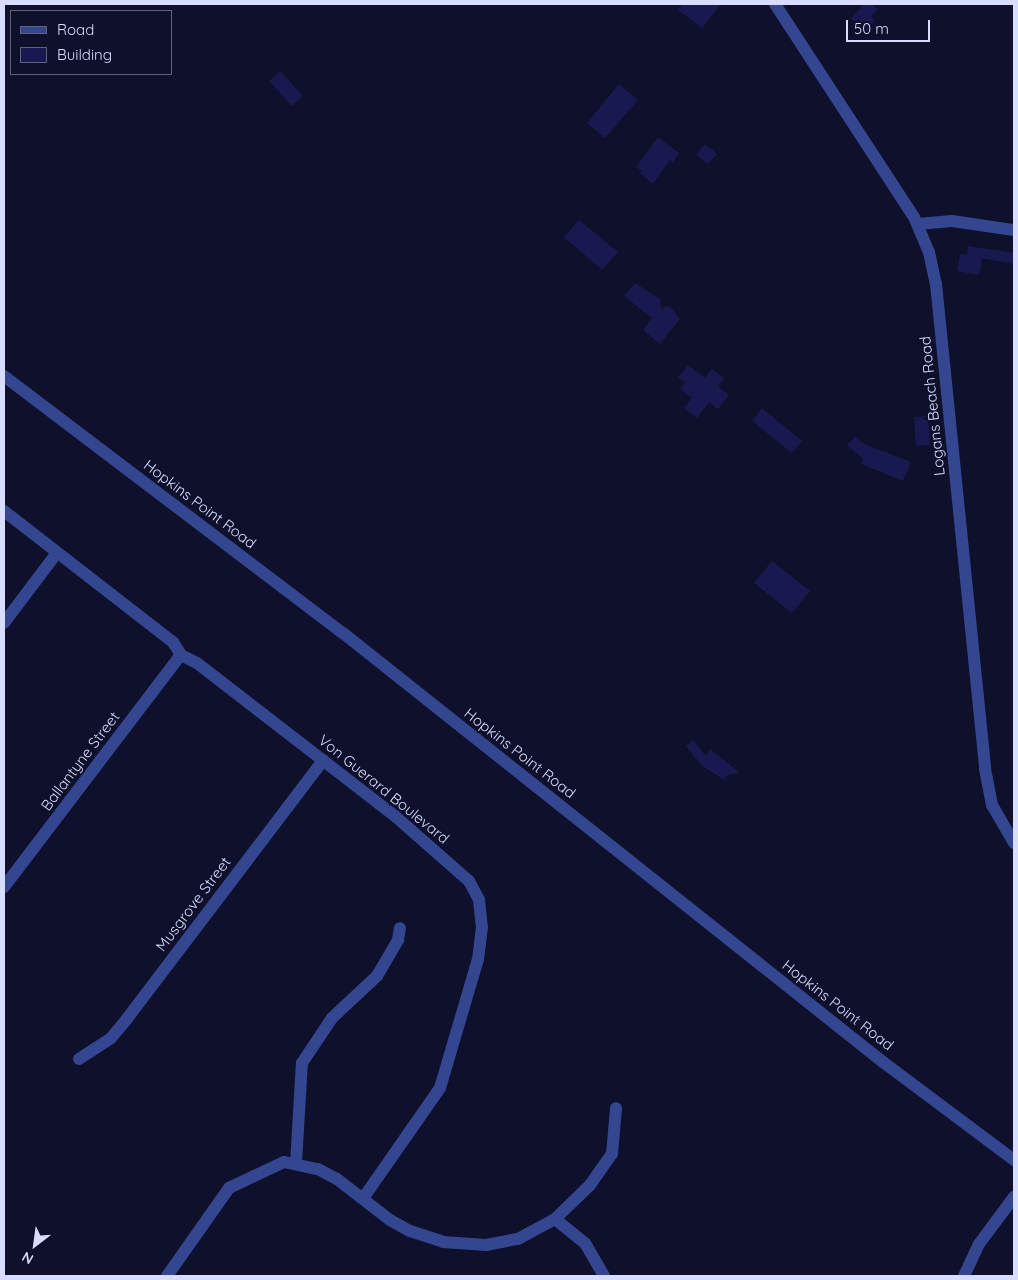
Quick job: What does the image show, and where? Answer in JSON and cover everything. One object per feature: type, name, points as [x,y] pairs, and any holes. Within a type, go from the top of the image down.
[{"type":"street","name":"Logans Beach Road","points":[[775,4],[918,224],[929,252],[936,284],[985,769],[992,804],[1014,843]]},
{"type":"street","points":[[918,224],[952,221],[1014,230]]},
{"type":"street","name":"Hopkins Point Road","points":[[4,376],[343,633],[883,1062],[1014,1160]]},
{"type":"street","name":"Von Guerard Boulevard","points":[[4,511],[56,554],[173,642],[181,655],[197,663],[323,760],[445,859],[469,881],[479,900],[482,927],[478,959],[440,1088],[364,1197]]},
{"type":"street","points":[[4,623],[56,554]]},
{"type":"street","name":"Ballantyne Street","points":[[4,887],[181,655]]},
{"type":"street","name":"Musgrove Street","points":[[79,1059],[111,1038],[126,1020],[323,760]]},
{"type":"street","points":[[296,1163],[302,1063],[332,1018],[376,976],[398,940],[400,928]]},
{"type":"street","points":[[167,1276],[228,1188],[284,1162],[318,1169],[364,1197],[390,1220],[410,1231],[443,1242],[486,1246],[518,1239],[555,1219],[590,1185],[612,1154],[616,1108]]},
{"type":"street","points":[[964,1276],[978,1244],[1014,1197]]},
{"type":"street","points":[[555,1219],[585,1243],[604,1276]]},
{"type":"building","points":[[683,4],[721,4],[702,28],[678,10]]},
{"type":"building","points":[[864,4],[872,4],[878,9],[871,17],[875,20],[866,32],[851,19]]},
{"type":"building","points":[[280,71],[303,96],[292,106],[269,81]]},
{"type":"building","points":[[619,84],[638,100],[605,138],[587,123]]},
{"type":"building","points":[[658,137],[679,153],[673,162],[670,160],[653,184],[640,174],[642,171],[636,167]]},
{"type":"building","points":[[705,144],[717,154],[708,164],[696,155]]},
{"type":"building","points":[[579,220],[618,252],[602,270],[564,237]]},
{"type":"building","points":[[968,246],[1014,253],[1014,264],[982,258],[979,275],[957,271],[960,254],[967,255]]},
{"type":"building","points":[[635,283],[660,299],[661,308],[669,306],[680,319],[660,344],[643,330],[652,318],[624,296]]},
{"type":"building","points":[[688,365],[705,378],[712,369],[724,378],[718,386],[729,395],[718,409],[709,402],[697,418],[684,408],[692,398],[680,389],[685,382],[678,377]]},
{"type":"building","points":[[762,408],[802,441],[792,453],[752,421]]},
{"type":"building","points":[[928,416],[930,445],[916,446],[914,417]]},
{"type":"building","points":[[855,436],[862,443],[911,462],[903,481],[861,464],[863,459],[847,445]]},
{"type":"building","points":[[772,561],[810,591],[792,613],[754,583]]},
{"type":"building","points":[[693,740],[706,756],[710,749],[740,773],[727,775],[724,780],[701,765],[686,746]]}]
